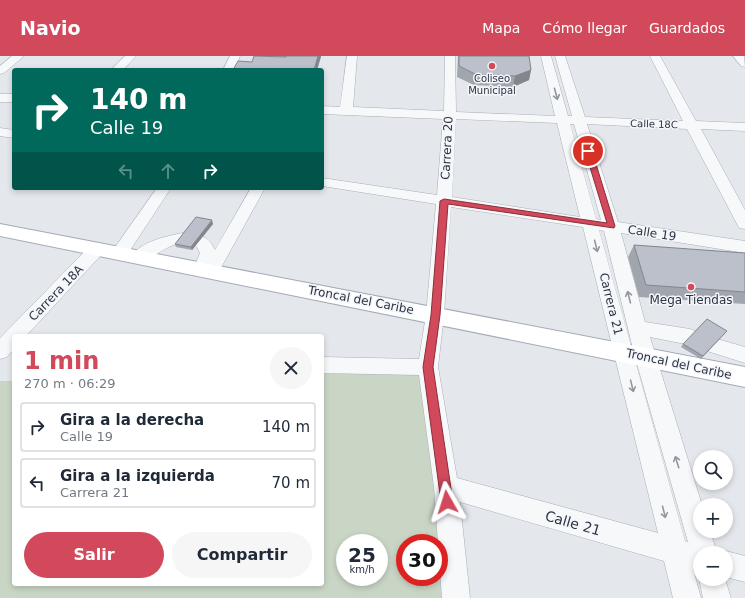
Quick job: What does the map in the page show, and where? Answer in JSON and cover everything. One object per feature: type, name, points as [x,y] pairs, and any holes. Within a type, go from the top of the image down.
[{"type":"main road","name":"Troncal del Caribe","points":[[0,230],[645,357],[686,351],[745,377]]},
{"type":"street","points":[[0,71],[19,56]]},
{"type":"street","points":[[119,68],[131,56]]},
{"type":"street","points":[[230,68],[235,56]]},
{"type":"street","points":[[346,111],[352,56]]},
{"type":"street","name":"Carrera 20","points":[[450,56],[450,115],[444,201],[435,315],[428,367],[446,486],[456,598]]},
{"type":"street","name":"Carrera 21","points":[[546,56],[612,226],[645,357],[702,546]]},
{"type":"street","name":"Carrera 21","points":[[560,56],[590,223],[687,598]]},
{"type":"street","points":[[655,56],[745,224]]},
{"type":"street","points":[[738,56],[745,64]]},
{"type":"street","points":[[0,76],[12,76]]},
{"type":"street","points":[[0,98],[12,98]]},
{"type":"street","name":"Calle 18C","points":[[324,110],[745,127]]},
{"type":"street","points":[[0,132],[12,134]]},
{"type":"street","name":"Calle 19","points":[[324,182],[745,247]]},
{"type":"street","points":[[129,256],[163,190]]},
{"type":"street","points":[[207,271],[257,190]]},
{"type":"street","points":[[129,256],[162,243],[191,239],[204,244],[208,253],[207,271]]},
{"type":"street","name":"Carrera 18A","points":[[16,334],[97,249]]},
{"type":"street","points":[[638,328],[686,351]]},
{"type":"street","name":"Carrera 18A","points":[[0,351],[12,338]]},
{"type":"street","points":[[714,346],[745,355]]},
{"type":"street","points":[[0,356],[12,357]]},
{"type":"street","points":[[324,365],[428,367]]},
{"type":"street","name":"Calle 21","points":[[446,486],[693,556]]},
{"type":"street","points":[[733,566],[745,569]]},
{"type":"street","points":[[714,586],[718,598]]},
{"type":"green space","points":[[426,372],[439,534],[396,534],[396,586],[443,586],[444,598],[0,598],[0,381],[12,381],[12,586],[324,586],[324,374]]},
{"type":"building","points":[[254,56],[318,56],[315,68],[234,68],[238,61],[252,62]]},
{"type":"building","points":[[459,56],[529,56],[531,70],[515,76],[475,74],[459,66]]},
{"type":"building","points":[[196,217],[212,220],[191,247],[175,244]]},
{"type":"building","name":"Mega Tiendas","points":[[634,245],[745,253],[745,292],[646,285]]},
{"type":"building","points":[[707,319],[727,331],[703,356],[683,344]]},
{"type":"place","name":"Coliseo Municipal","points":[[492,66]]},
{"type":"place","name":"Mega Tiendas","points":[[691,287]]},
{"type":"route","points":[[447,502],[446,486],[428,367],[435,315],[444,201],[612,226],[588,151]]}]
